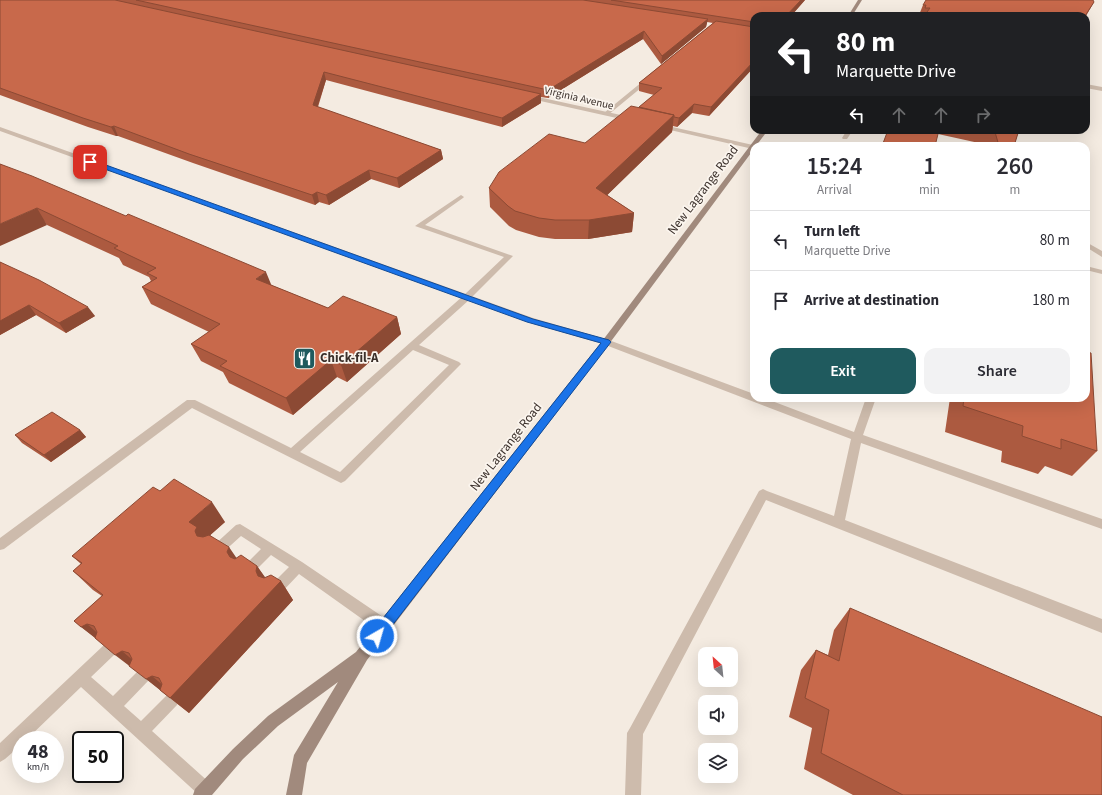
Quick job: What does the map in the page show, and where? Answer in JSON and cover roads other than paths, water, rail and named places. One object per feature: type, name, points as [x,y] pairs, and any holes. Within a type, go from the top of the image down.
[{"type":"main road","points":[[852,12],[860,0]]},
{"type":"main road","name":"New Lagrange Road","points":[[757,142],[763,134]]},
{"type":"main road","name":"New Lagrange Road","points":[[294,795],[300,760],[362,655],[606,342],[750,151]]},
{"type":"main road","points":[[203,793],[238,754],[273,721],[362,655]]},
{"type":"street","points":[[606,114],[653,75]]},
{"type":"street","points":[[1090,87],[1102,89]]},
{"type":"street","name":"Virginia Avenue","points":[[520,95],[637,121]]},
{"type":"street","points":[[652,124],[750,146]]},
{"type":"street","points":[[0,129],[466,298],[530,320],[606,342],[750,397]]},
{"type":"street","points":[[845,138],[848,134]]},
{"type":"street","points":[[292,453],[466,298],[509,256],[419,226],[461,197]]},
{"type":"street","points":[[1090,247],[1102,255]]},
{"type":"street","points":[[1090,269],[1102,272]]},
{"type":"street","points":[[0,545],[191,403],[341,478],[456,364],[412,346]]},
{"type":"street","points":[[765,402],[857,437],[1102,524]]},
{"type":"street","points":[[838,523],[857,437],[870,402]]},
{"type":"street","points":[[633,795],[635,733],[763,494],[1102,626]]},
{"type":"street","points":[[217,550],[240,529],[298,566],[384,626]]},
{"type":"street","points":[[248,570],[270,548]]},
{"type":"street","points":[[276,589],[298,566]]},
{"type":"street","points":[[0,754],[109,650]]},
{"type":"street","points":[[113,706],[143,676]]},
{"type":"street","points":[[81,677],[141,732],[203,793]]},
{"type":"street","points":[[141,732],[172,700]]},
{"type":"place","name":"Chick-fil-A","points":[[305,358]]}]
